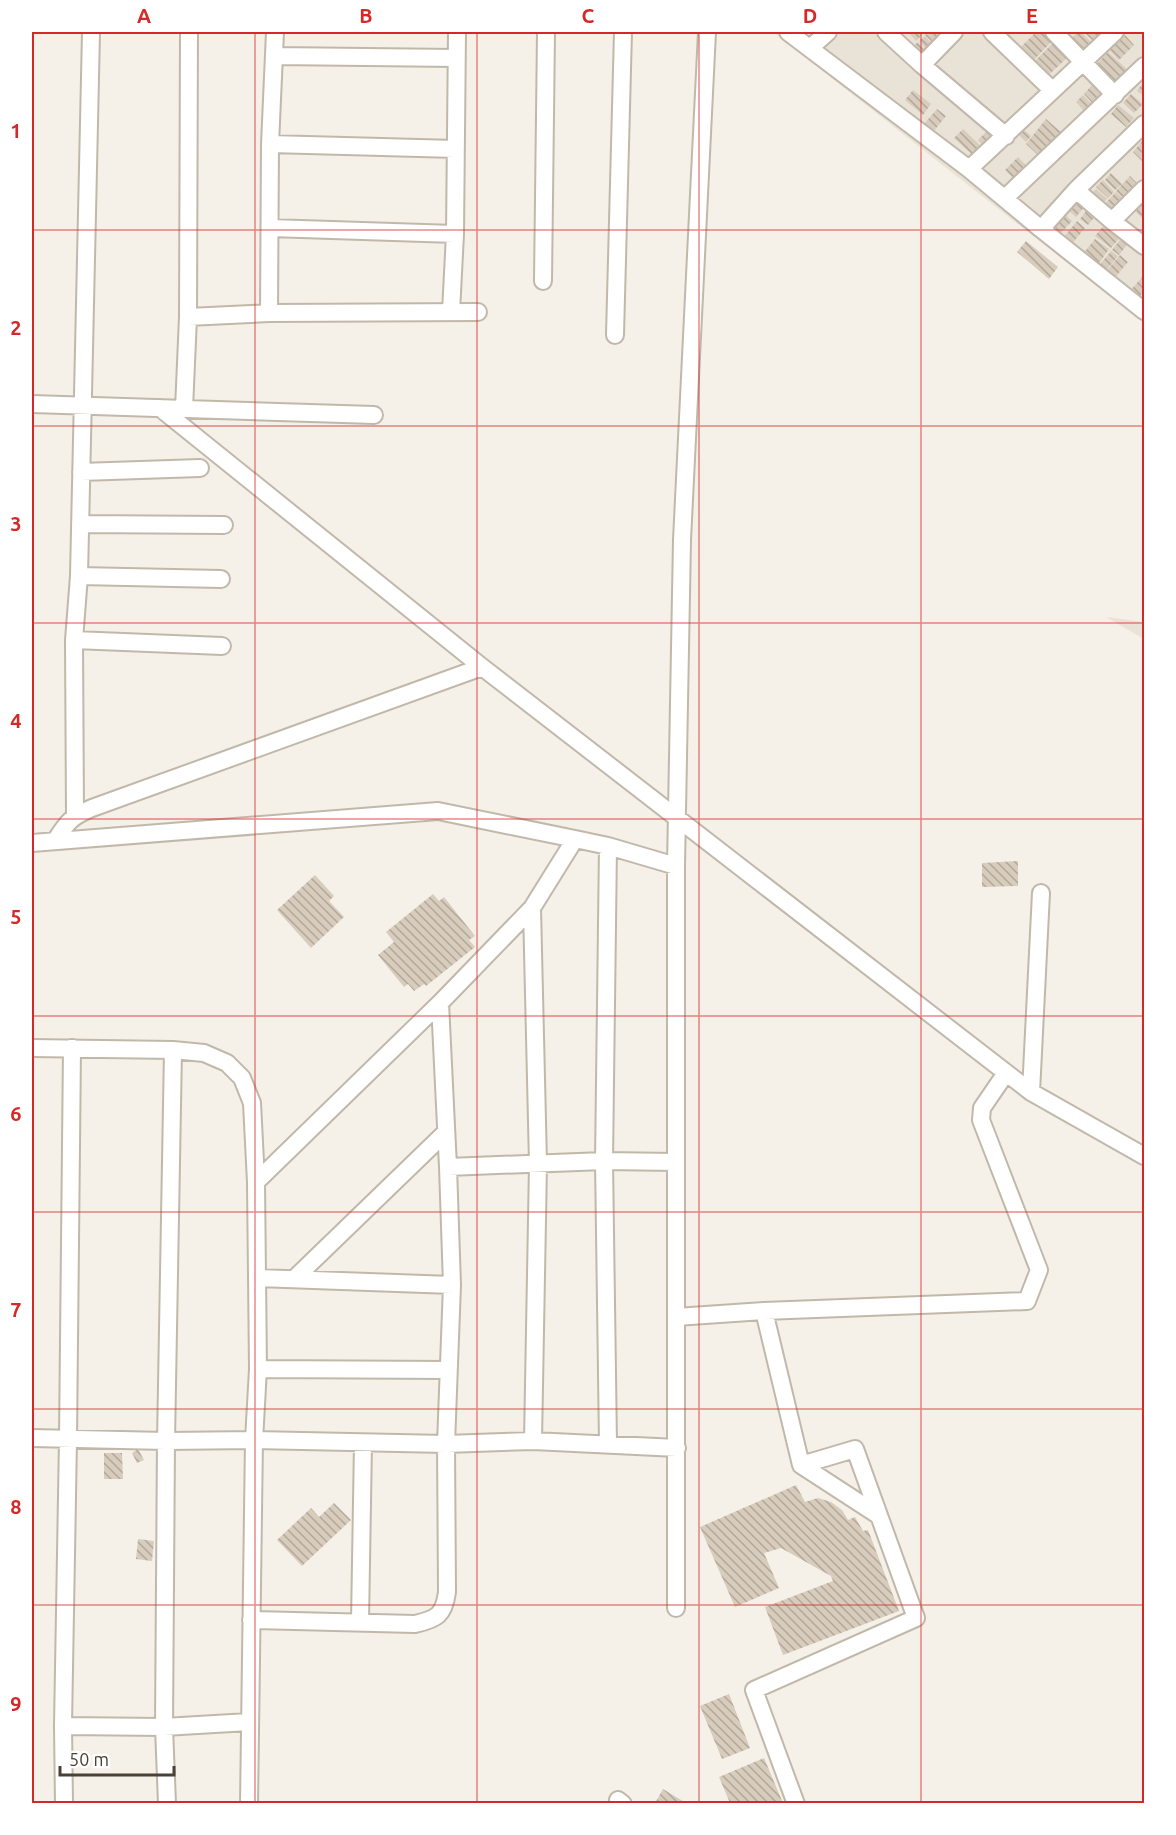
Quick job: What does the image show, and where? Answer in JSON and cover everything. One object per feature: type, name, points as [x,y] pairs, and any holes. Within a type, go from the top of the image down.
[{"type":"street","points":[[75,815],[74,640],[79,576],[91,32]]},
{"type":"street","points":[[183,409],[188,317],[189,32]]},
{"type":"street","points":[[269,314],[270,144],[275,32]]},
{"type":"street","points":[[451,312],[455,234],[457,32]]},
{"type":"street","points":[[543,281],[546,32]]},
{"type":"street","points":[[615,335],[623,32]]},
{"type":"street","points":[[676,1608],[676,866],[682,540],[707,32]]},
{"type":"street","points":[[788,32],[969,169],[1144,311]]},
{"type":"street","points":[[810,48],[828,32]]},
{"type":"street","points":[[922,65],[954,32]]},
{"type":"street","points":[[992,32],[1052,90]]},
{"type":"street","points":[[1054,32],[1116,95]]},
{"type":"street","points":[[969,169],[1115,32]]},
{"type":"street","points":[[892,33],[922,65],[1006,136]]},
{"type":"street","points":[[275,56],[456,58]]},
{"type":"street","points":[[1005,198],[1144,66]]},
{"type":"street","points":[[1041,229],[1076,190],[1144,124]]},
{"type":"street","points":[[270,144],[456,149]]},
{"type":"street","points":[[1112,221],[1144,189]]},
{"type":"street","points":[[1076,190],[1112,221],[1144,244]]},
{"type":"street","points":[[270,228],[455,234]]},
{"type":"street","points":[[188,317],[478,312]]},
{"type":"street","points":[[32,404],[374,415]]},
{"type":"street","points":[[160,408],[482,667],[1006,1073],[1031,1092],[1144,1156]]},
{"type":"street","points":[[81,472],[200,468]]},
{"type":"street","points":[[80,524],[224,525]]},
{"type":"street","points":[[79,576],[221,579]]},
{"type":"street","points":[[74,640],[222,646]]},
{"type":"street","points":[[55,841],[75,815],[482,667]]},
{"type":"street","points":[[32,843],[438,811],[608,846],[676,866]]},
{"type":"street","points":[[256,1182],[440,1003],[532,908],[575,839]]},
{"type":"street","points":[[608,846],[604,1161],[608,1444]]},
{"type":"street","points":[[1031,1092],[1041,893]]},
{"type":"street","points":[[532,908],[538,1164],[533,1441]]},
{"type":"street","points":[[251,1620],[415,1624],[429,1621],[440,1615],[446,1604],[446,1444],[452,1285],[440,1003]]},
{"type":"street","points":[[32,1048],[173,1050],[204,1053],[227,1063],[242,1078],[252,1103],[256,1182],[258,1370],[254,1440],[249,1803]]},
{"type":"street","points":[[64,1803],[63,1726],[72,1048]]},
{"type":"street","points":[[167,1803],[164,1727],[166,1442],[173,1050]]},
{"type":"street","points":[[676,1317],[764,1311],[1027,1301],[1039,1270],[981,1120],[982,1108],[1006,1073]]},
{"type":"street","points":[[294,1279],[446,1132]]},
{"type":"street","points":[[448,1167],[604,1161],[676,1162]]},
{"type":"street","points":[[258,1278],[452,1285]]},
{"type":"street","points":[[764,1311],[801,1465],[878,1515]]},
{"type":"street","points":[[258,1370],[448,1370]]},
{"type":"street","points":[[32,1438],[166,1442],[254,1440],[446,1444],[533,1441],[677,1448]]},
{"type":"street","points":[[360,1622],[363,1443]]},
{"type":"street","points":[[796,1803],[754,1690],[916,1618],[855,1449],[801,1465]]},
{"type":"street","points":[[63,1726],[164,1727],[249,1722]]},
{"type":"shaded area","points":[[773,32],[1144,32],[1144,323]]},
{"type":"shaded area","points":[[1106,617],[1144,622],[1144,639]]},
{"type":"building","points":[[908,32],[919,32],[922,35],[916,41]]},
{"type":"building","points":[[935,32],[942,39],[935,45],[925,35]]},
{"type":"building","points":[[1036,32],[1042,32],[1052,41],[1029,65],[1016,52]]},
{"type":"building","points":[[1081,32],[1095,46],[1084,57],[1068,41]]},
{"type":"building","points":[[1084,32],[1103,32],[1108,36],[1098,46]]},
{"type":"building","points":[[1125,35],[1134,45],[1119,60],[1109,50]]},
{"type":"building","points":[[925,36],[934,46],[928,51],[919,41]]},
{"type":"building","points":[[918,42],[928,53],[920,60],[910,49]]},
{"type":"building","points":[[1054,42],[1068,57],[1043,80],[1030,66]]},
{"type":"building","points":[[1108,52],[1129,71],[1114,87],[1093,68]]},
{"type":"building","points":[[1144,81],[1144,96],[1137,91]]},
{"type":"building","points":[[1092,85],[1106,100],[1097,108],[1084,94]]},
{"type":"building","points":[[913,90],[931,104],[923,115],[905,100]]},
{"type":"building","points":[[1131,94],[1143,104],[1134,113],[1123,103]]},
{"type":"building","points":[[1083,95],[1097,109],[1089,116],[1076,102]]},
{"type":"building","points":[[1118,105],[1134,118],[1126,127],[1111,114]]},
{"type":"building","points":[[937,109],[946,116],[933,132],[924,124]]},
{"type":"building","points":[[1046,119],[1061,132],[1053,141],[1056,143],[1049,151],[1036,140],[1048,151],[1041,158],[1026,144]]},
{"type":"building","points":[[1020,126],[1031,136],[1026,142],[1015,131]]},
{"type":"building","points":[[963,129],[985,150],[977,159],[954,138]]},
{"type":"building","points":[[989,129],[999,138],[988,150],[978,140]]},
{"type":"building","points":[[1144,139],[1144,163],[1133,152]]},
{"type":"building","points":[[1018,157],[1027,166],[1014,179],[1005,170]]},
{"type":"building","points":[[1111,173],[1122,184],[1115,190],[1105,180]]},
{"type":"building","points":[[1130,176],[1142,188],[1128,203],[1116,191]]},
{"type":"building","points":[[1103,180],[1114,192],[1108,198],[1096,187]]},
{"type":"building","points":[[1096,189],[1107,199],[1099,208],[1088,197]]},
{"type":"building","points":[[1116,192],[1127,203],[1112,219],[1101,208]]},
{"type":"building","points":[[1076,198],[1085,206],[1076,217],[1067,209]]},
{"type":"building","points":[[1144,198],[1144,220],[1133,209]]},
{"type":"building","points":[[1089,207],[1097,214],[1088,225],[1080,219]]},
{"type":"building","points":[[1062,212],[1072,221],[1059,235],[1050,227]]},
{"type":"building","points":[[1077,221],[1085,228],[1071,245],[1063,238]]},
{"type":"building","points":[[1105,224],[1121,236],[1111,248],[1095,236]]},
{"type":"building","points":[[1123,236],[1129,242],[1119,255],[1112,250]]},
{"type":"building","points":[[1095,239],[1109,249],[1097,266],[1082,255]]},
{"type":"building","points":[[1026,241],[1058,267],[1049,279],[1017,252]]},
{"type":"building","points":[[1111,251],[1118,256],[1105,272],[1098,267]]},
{"type":"building","points":[[1120,255],[1128,262],[1113,280],[1105,273]]},
{"type":"building","points":[[1143,276],[1144,291],[1138,299],[1129,292]]},
{"type":"building","points":[[1018,861],[1018,886],[982,887],[982,863]]},
{"type":"building","points":[[315,875],[334,896],[329,901],[344,917],[311,948],[277,910]]},
{"type":"building","points":[[433,894],[439,901],[444,897],[475,936],[469,940],[475,947],[426,986],[424,984],[414,991],[408,984],[404,987],[378,955],[394,942],[386,932]]},
{"type":"building","points":[[138,1449],[144,1460],[137,1463],[132,1453]]},
{"type":"building","points":[[104,1453],[122,1453],[123,1479],[104,1479]]},
{"type":"building","points":[[796,1485],[805,1502],[818,1498],[831,1502],[842,1510],[848,1520],[855,1517],[863,1531],[868,1530],[899,1611],[783,1655],[765,1607],[833,1581],[831,1576],[781,1548],[764,1553],[779,1588],[735,1607],[700,1527]]},
{"type":"building","points":[[334,1503],[351,1520],[302,1566],[277,1540],[311,1508],[319,1517]]},
{"type":"building","points":[[138,1539],[154,1541],[152,1561],[136,1559]]},
{"type":"building","points":[[729,1694],[750,1748],[722,1759],[700,1706]]},
{"type":"building","points":[[764,1758],[783,1803],[730,1803],[719,1777]]},
{"type":"building","points":[[663,1789],[686,1803],[655,1803]]}]
